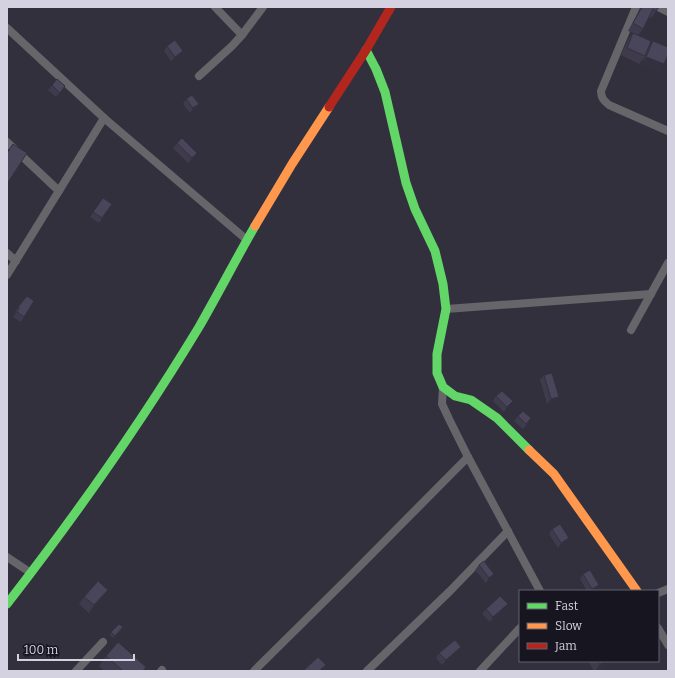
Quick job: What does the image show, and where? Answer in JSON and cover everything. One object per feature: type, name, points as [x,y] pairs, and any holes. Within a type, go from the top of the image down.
[{"type":"main road","points":[[7,604],[96,484],[141,418],[199,326],[292,164],[366,50],[385,12],[391,7]]},
{"type":"main road","points":[[366,50],[376,69],[385,92],[406,183],[415,209],[435,251],[443,284],[446,309],[437,354],[437,373],[443,387],[455,396],[471,400],[497,418],[554,474],[635,590]]},
{"type":"street","points":[[215,7],[242,35]]},
{"type":"street","points":[[199,76],[242,35],[264,7]]},
{"type":"street","points":[[636,7],[601,91],[601,96],[609,105],[668,131]]},
{"type":"street","points":[[658,7],[668,12]]},
{"type":"street","points":[[7,28],[104,118],[247,240]]},
{"type":"street","points":[[7,275],[104,118]]},
{"type":"street","points":[[7,142],[59,191]]},
{"type":"street","points":[[7,253],[16,261]]},
{"type":"street","points":[[631,330],[668,263]]},
{"type":"street","points":[[446,309],[651,294]]},
{"type":"street","points":[[443,387],[442,404],[468,457],[539,590]]},
{"type":"street","points":[[254,671],[352,575],[468,457]]},
{"type":"street","points":[[366,671],[450,591],[508,531]]},
{"type":"street","points":[[7,557],[31,573]]},
{"type":"street","points":[[480,671],[519,629]]},
{"type":"street","points":[[659,630],[668,645]]},
{"type":"street","points":[[76,671],[103,642]]},
{"type":"building","points":[[642,7],[659,7],[656,11],[653,9],[643,29],[633,23]]},
{"type":"building","points":[[633,33],[651,41],[645,56],[627,48]]},
{"type":"building","points":[[175,40],[183,51],[175,57],[167,46]]},
{"type":"building","points":[[653,41],[668,47],[668,55],[664,64],[646,57]]},
{"type":"building","points":[[57,79],[65,86],[60,93],[52,85]]},
{"type":"building","points":[[192,95],[199,104],[193,108],[186,99]]},
{"type":"building","points":[[182,138],[197,153],[192,158],[177,143]]},
{"type":"building","points":[[13,144],[27,153],[7,184],[7,153]]},
{"type":"building","points":[[103,198],[112,204],[102,218],[93,212]]},
{"type":"building","points":[[27,296],[34,301],[24,317],[17,312],[18,307]]},
{"type":"building","points":[[552,373],[559,397],[551,399],[544,375]]},
{"type":"building","points":[[502,391],[513,401],[507,407],[496,396]]},
{"type":"building","points":[[523,411],[531,418],[526,424],[518,416]]},
{"type":"building","points":[[560,524],[569,538],[561,543],[552,529]]},
{"type":"building","points":[[484,561],[494,574],[489,578],[479,565]]},
{"type":"building","points":[[590,570],[599,585],[592,589],[583,574]]},
{"type":"building","points":[[98,581],[108,590],[94,605],[84,597]]},
{"type":"building","points":[[500,596],[508,604],[493,617],[486,609]]},
{"type":"building","points":[[119,624],[123,627],[115,636],[111,632]]},
{"type":"building","points":[[455,640],[461,647],[446,660],[439,653]]},
{"type":"building","points":[[118,642],[146,667],[143,671],[123,671],[106,656]]},
{"type":"building","points":[[318,657],[326,665],[319,671],[304,670]]},
{"type":"traffic: fast","points":[[366,50],[376,69],[385,92],[406,183],[415,209],[435,251],[443,284],[446,309],[437,354],[437,373],[443,387],[455,396],[471,400],[497,418],[529,450]]},
{"type":"traffic: fast","points":[[7,604],[83,503],[177,363],[199,327],[255,226]]},
{"type":"traffic: slow","points":[[255,226],[292,164],[329,107]]},
{"type":"traffic: slow","points":[[529,450],[554,474],[636,590]]},
{"type":"traffic: jam","points":[[329,107],[366,50],[391,7]]}]
